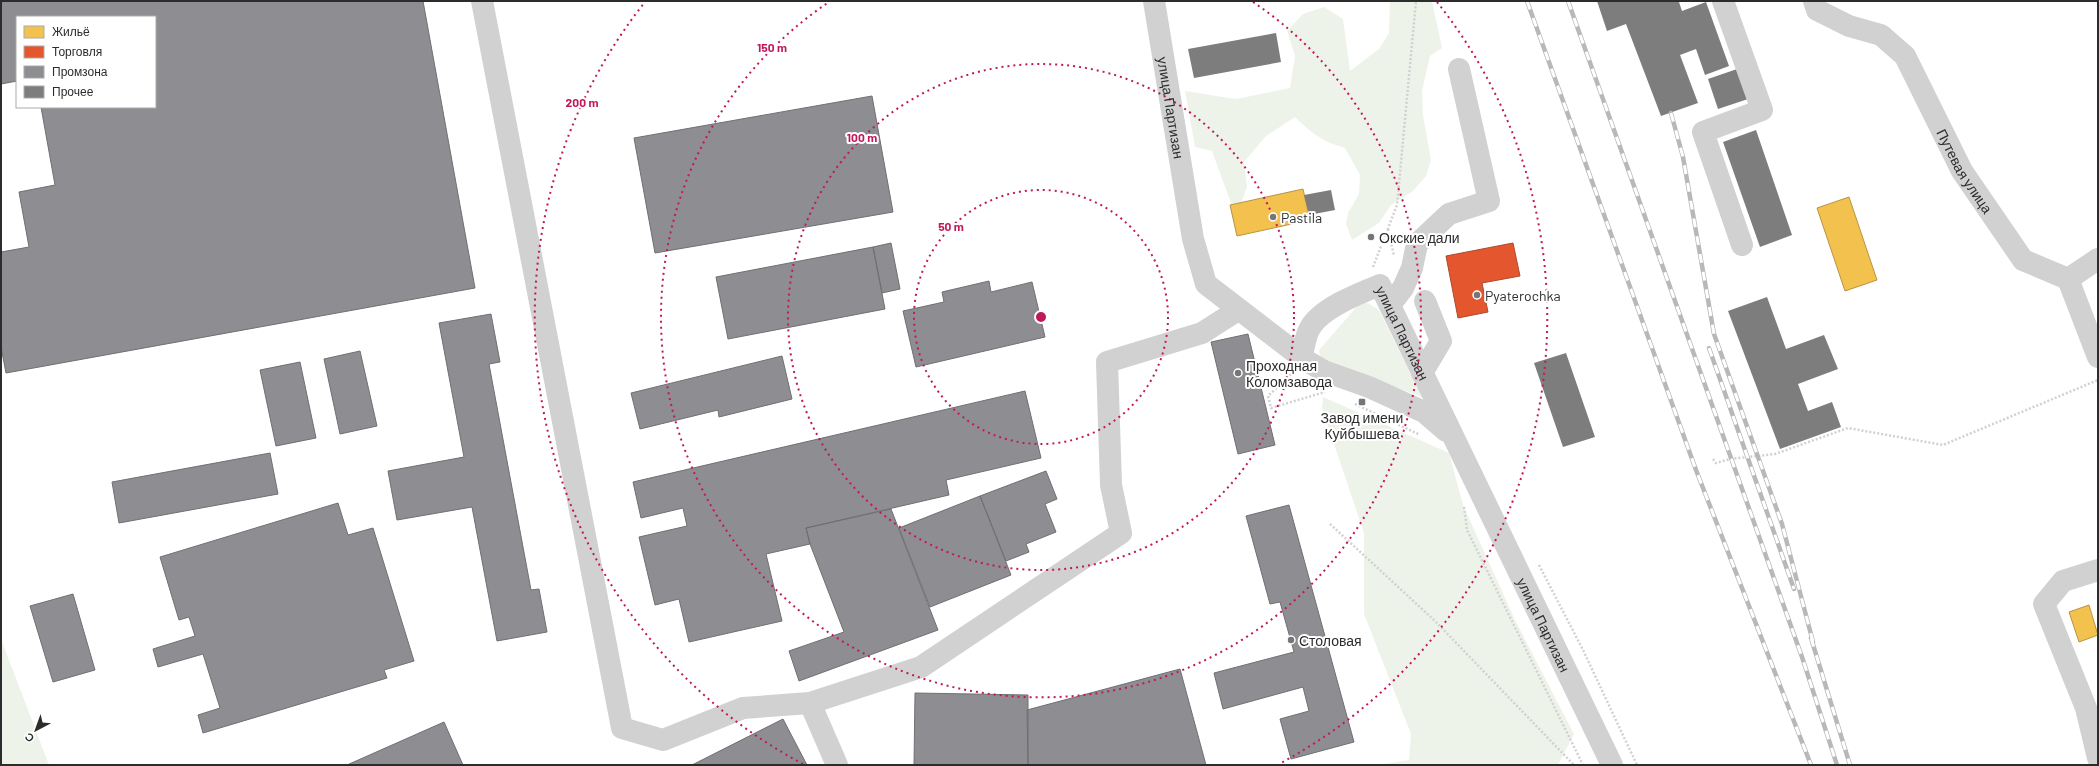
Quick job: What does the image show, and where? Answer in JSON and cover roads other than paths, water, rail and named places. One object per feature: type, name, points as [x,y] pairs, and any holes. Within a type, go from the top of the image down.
[{"type":"street","points":[[482,1],[622,728],[663,740],[743,708],[810,703],[921,667],[1121,532],[1111,485],[1106,362],[1202,332],[1238,310]]},
{"type":"street","name":"улица Партизан","points":[[1154,1],[1193,240],[1206,284],[1291,354],[1310,328],[1329,309],[1353,296],[1380,285],[1612,765]]},
{"type":"street","points":[[1723,1],[1762,110],[1703,132],[1742,245]]},
{"type":"street","name":"Путевая улица","points":[[1814,1],[1817,10],[1849,26],[1881,34],[1905,56],[1962,171],[2023,260],[2068,278]]},
{"type":"street","points":[[1390,305],[1403,288],[1412,268],[1417,244],[1450,214],[1488,201],[1459,69]]},
{"type":"street","points":[[2098,259],[2068,278],[2098,357]]},
{"type":"street","points":[[1422,374],[1441,341],[1425,301]]},
{"type":"street","points":[[1291,354],[1324,371],[1369,387],[1424,412],[1453,437]]},
{"type":"street","points":[[2098,570],[2063,581],[2044,604],[2086,708],[2098,758]]},
{"type":"street","points":[[810,703],[837,765]]},
{"type":"railway","points":[[1527,1],[1696,470],[1811,765]]},
{"type":"railway","points":[[1568,1],[1802,657],[1837,765]]},
{"type":"railway","points":[[1671,113],[1683,157],[1714,334],[1782,524],[1813,642]]},
{"type":"railway","points":[[1709,348],[1794,589]]},
{"type":"railway","points":[[1811,638],[1850,765]]},
{"type":"place","name":"Pastila","points":[[1273,217]]},
{"type":"place","name":"Окские дали","points":[[1371,237]]},
{"type":"place","name":"Pyaterochka","points":[[1477,295]]},
{"type":"place","name":"Проходная Коломзавода","points":[[1238,373]]},
{"type":"place","name":"Завод имени Куйбышева","points":[[1362,402]]},
{"type":"place","name":"Столовая","points":[[1291,640]]}]
